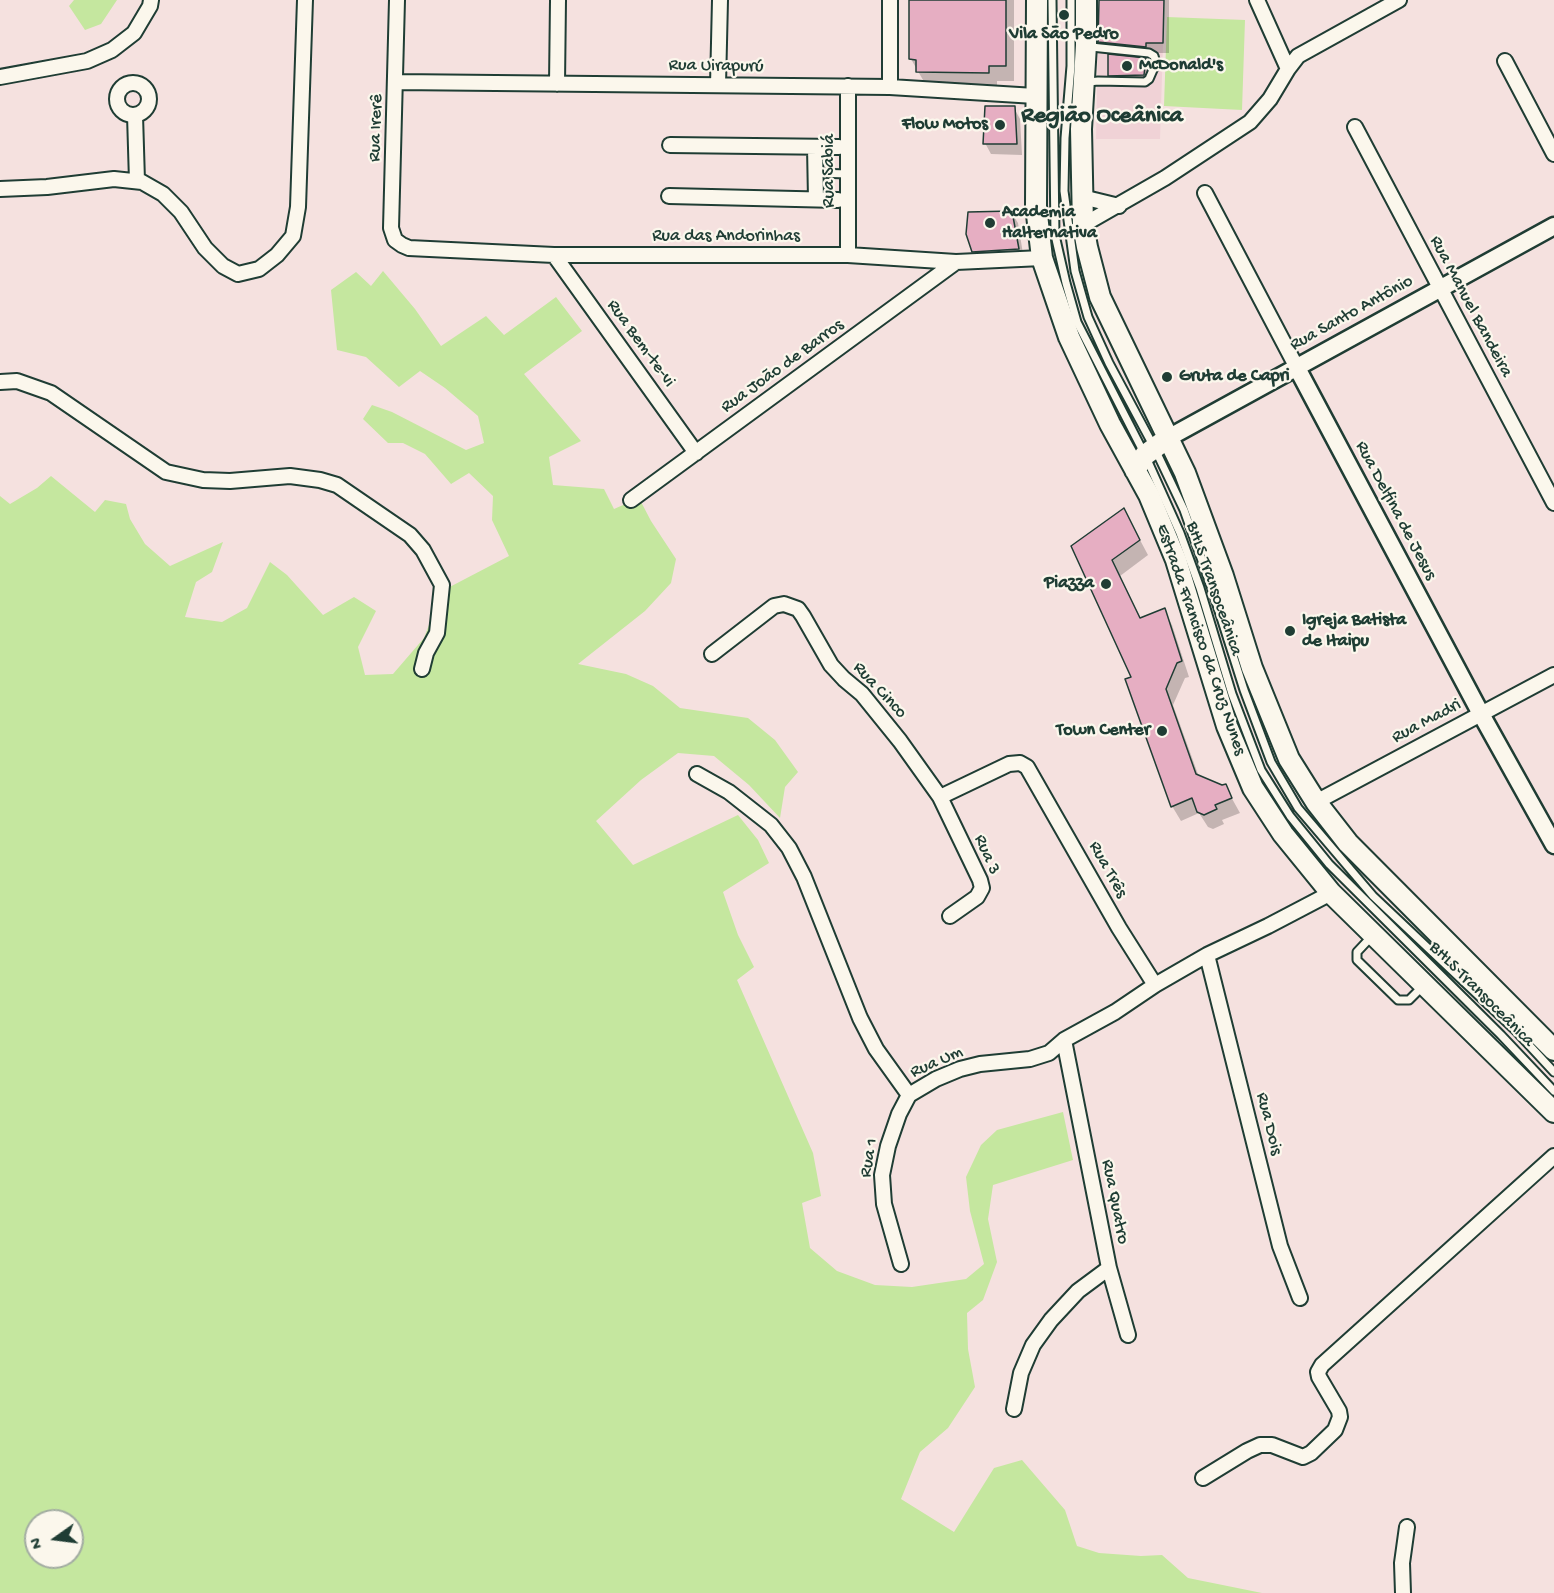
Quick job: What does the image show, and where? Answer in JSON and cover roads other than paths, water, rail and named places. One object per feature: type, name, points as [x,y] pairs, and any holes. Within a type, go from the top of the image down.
[{"type":"main road","name":"Estrada Francisco da Cruz Nunes","points":[[1037,0],[1036,206],[1042,258],[1069,337],[1110,424],[1150,453],[1185,473],[1219,566],[1256,679],[1289,759],[1316,802],[1348,843],[1387,884],[1554,1050]]},
{"type":"main road","name":"Estrada Francisco da Cruz Nunes","points":[[1086,0],[1081,129],[1083,225],[1087,246],[1100,297],[1152,408],[1149,495],[1176,560],[1227,726],[1253,788],[1283,834],[1331,893],[1554,1112]]},
{"type":"street","points":[[0,77],[87,61],[112,50],[134,33],[150,6],[151,0]]},
{"type":"street","points":[[0,189],[47,187],[114,179],[137,182],[163,194],[181,212],[205,248],[223,266],[238,274],[259,270],[277,255],[293,236],[298,207],[305,0]]},
{"type":"street","name":"Rua Irerê","points":[[397,0],[392,228],[395,240],[409,248]]},
{"type":"street","points":[[557,84],[558,0]]},
{"type":"street","points":[[718,85],[720,0]]},
{"type":"street","points":[[890,0],[890,87]]},
{"type":"street","points":[[1257,0],[1287,69]]},
{"type":"street","points":[[1083,225],[1165,178],[1250,122],[1270,99],[1287,69],[1298,56],[1399,0]]},
{"type":"street","points":[[1505,61],[1554,154]]},
{"type":"street","name":"Rua Uirapurú","points":[[397,82],[848,86],[1035,96]]},
{"type":"street","name":"Rua Sabiá","points":[[848,86],[848,255]]},
{"type":"street","points":[[135,115],[137,182]]},
{"type":"street","name":"Rua Manuel Bandeira","points":[[1355,127],[1554,503]]},
{"type":"street","points":[[670,144],[839,147]]},
{"type":"street","points":[[815,147],[816,199]]},
{"type":"street","name":"Rua Delfina de Jesus","points":[[1204,193],[1481,714],[1554,845]]},
{"type":"street","points":[[669,196],[838,200]]},
{"type":"street","points":[[1082,197],[1119,206]]},
{"type":"street","name":"Rua Santo Antônio","points":[[1150,453],[1296,366],[1554,226]]},
{"type":"street","name":"Rua das Andorinhas","points":[[409,248],[554,255],[848,255],[956,262],[1042,258]]},
{"type":"street","name":"Rua Bem-te-vi","points":[[554,255],[696,453]]},
{"type":"street","name":"Rua João de Barros","points":[[631,500],[956,262]]},
{"type":"street","points":[[0,382],[17,381],[51,393],[166,472],[203,480],[230,481],[290,476],[337,485],[410,535],[423,550],[442,585],[437,633],[426,653],[422,669]]},
{"type":"street","name":"Rua Cinco","points":[[712,654],[774,606],[792,605],[803,615],[831,665],[862,694],[900,741],[940,797]]},
{"type":"street","name":"Rua Madri","points":[[1316,802],[1554,675]]},
{"type":"street","name":"Rua Três","points":[[940,797],[1009,764],[1020,763],[1031,771],[1119,928],[1155,985]]},
{"type":"street","name":"Rua Um","points":[[697,774],[729,792],[771,825],[789,848],[804,877],[860,1018],[876,1049],[909,1095],[936,1079],[960,1069],[980,1064],[1030,1059],[1049,1053],[1064,1040],[1115,1012],[1155,985],[1207,955],[1331,893]]},
{"type":"street","name":"Rua 3","points":[[940,797],[982,888],[977,897],[950,916]]},
{"type":"street","name":"Rua Dois","points":[[1207,955],[1280,1246],[1300,1298]]},
{"type":"street","name":"Rua Quatro","points":[[1014,1409],[1022,1372],[1033,1345],[1051,1320],[1078,1291],[1109,1268],[1064,1040]]},
{"type":"street","name":"Rua 1","points":[[901,1264],[884,1204],[882,1175],[888,1146],[899,1114],[909,1095]]},
{"type":"street","points":[[1203,1478],[1260,1445],[1272,1445],[1304,1457],[1311,1454],[1335,1430],[1340,1418],[1339,1411],[1319,1377],[1318,1372],[1322,1365],[1554,1156]]},
{"type":"street","points":[[1109,1268],[1128,1335]]},
{"type":"street","points":[[1403,1593],[1402,1563],[1407,1527]]},
{"type":"lane","name":"BHLS Transoceânica","points":[[1052,0],[1055,235],[1077,322],[1184,510],[1270,762],[1298,808],[1373,896],[1516,1031],[1554,1072]]},
{"type":"lane","name":"BHLS Transoceânica","points":[[1071,0],[1071,54],[1064,191],[1075,271],[1088,317],[1150,453],[1180,533],[1200,588],[1232,694],[1262,770],[1290,816],[1329,864],[1554,1091]]},
{"type":"lane","points":[[1083,86],[1089,82],[1098,81],[1144,82],[1149,79],[1156,63],[1154,56],[1149,52],[1091,47],[1085,41]]},
{"type":"lane","points":[[815,173],[848,174]]},
{"type":"lane","points":[[1373,934],[1357,951],[1357,960],[1398,1000],[1409,1000],[1425,984]]},
{"type":"place","name":"Vila São Pedro","points":[[1064,15]]},
{"type":"place","name":"McDonald's","points":[[1127,66]]},
{"type":"place","name":"Flow Motos","points":[[1000,125]]},
{"type":"place","name":"Academia Halternativa","points":[[990,223]]},
{"type":"place","name":"Gruta de Capri","points":[[1167,377]]},
{"type":"place","name":"Piazza","points":[[1106,584]]},
{"type":"place","name":"Igreja Batista de Itaipu","points":[[1290,631]]},
{"type":"place","name":"Town Center","points":[[1162,731]]},
{"type":"district","name":"Região Oceânica","points":[[1102,117]]}]
